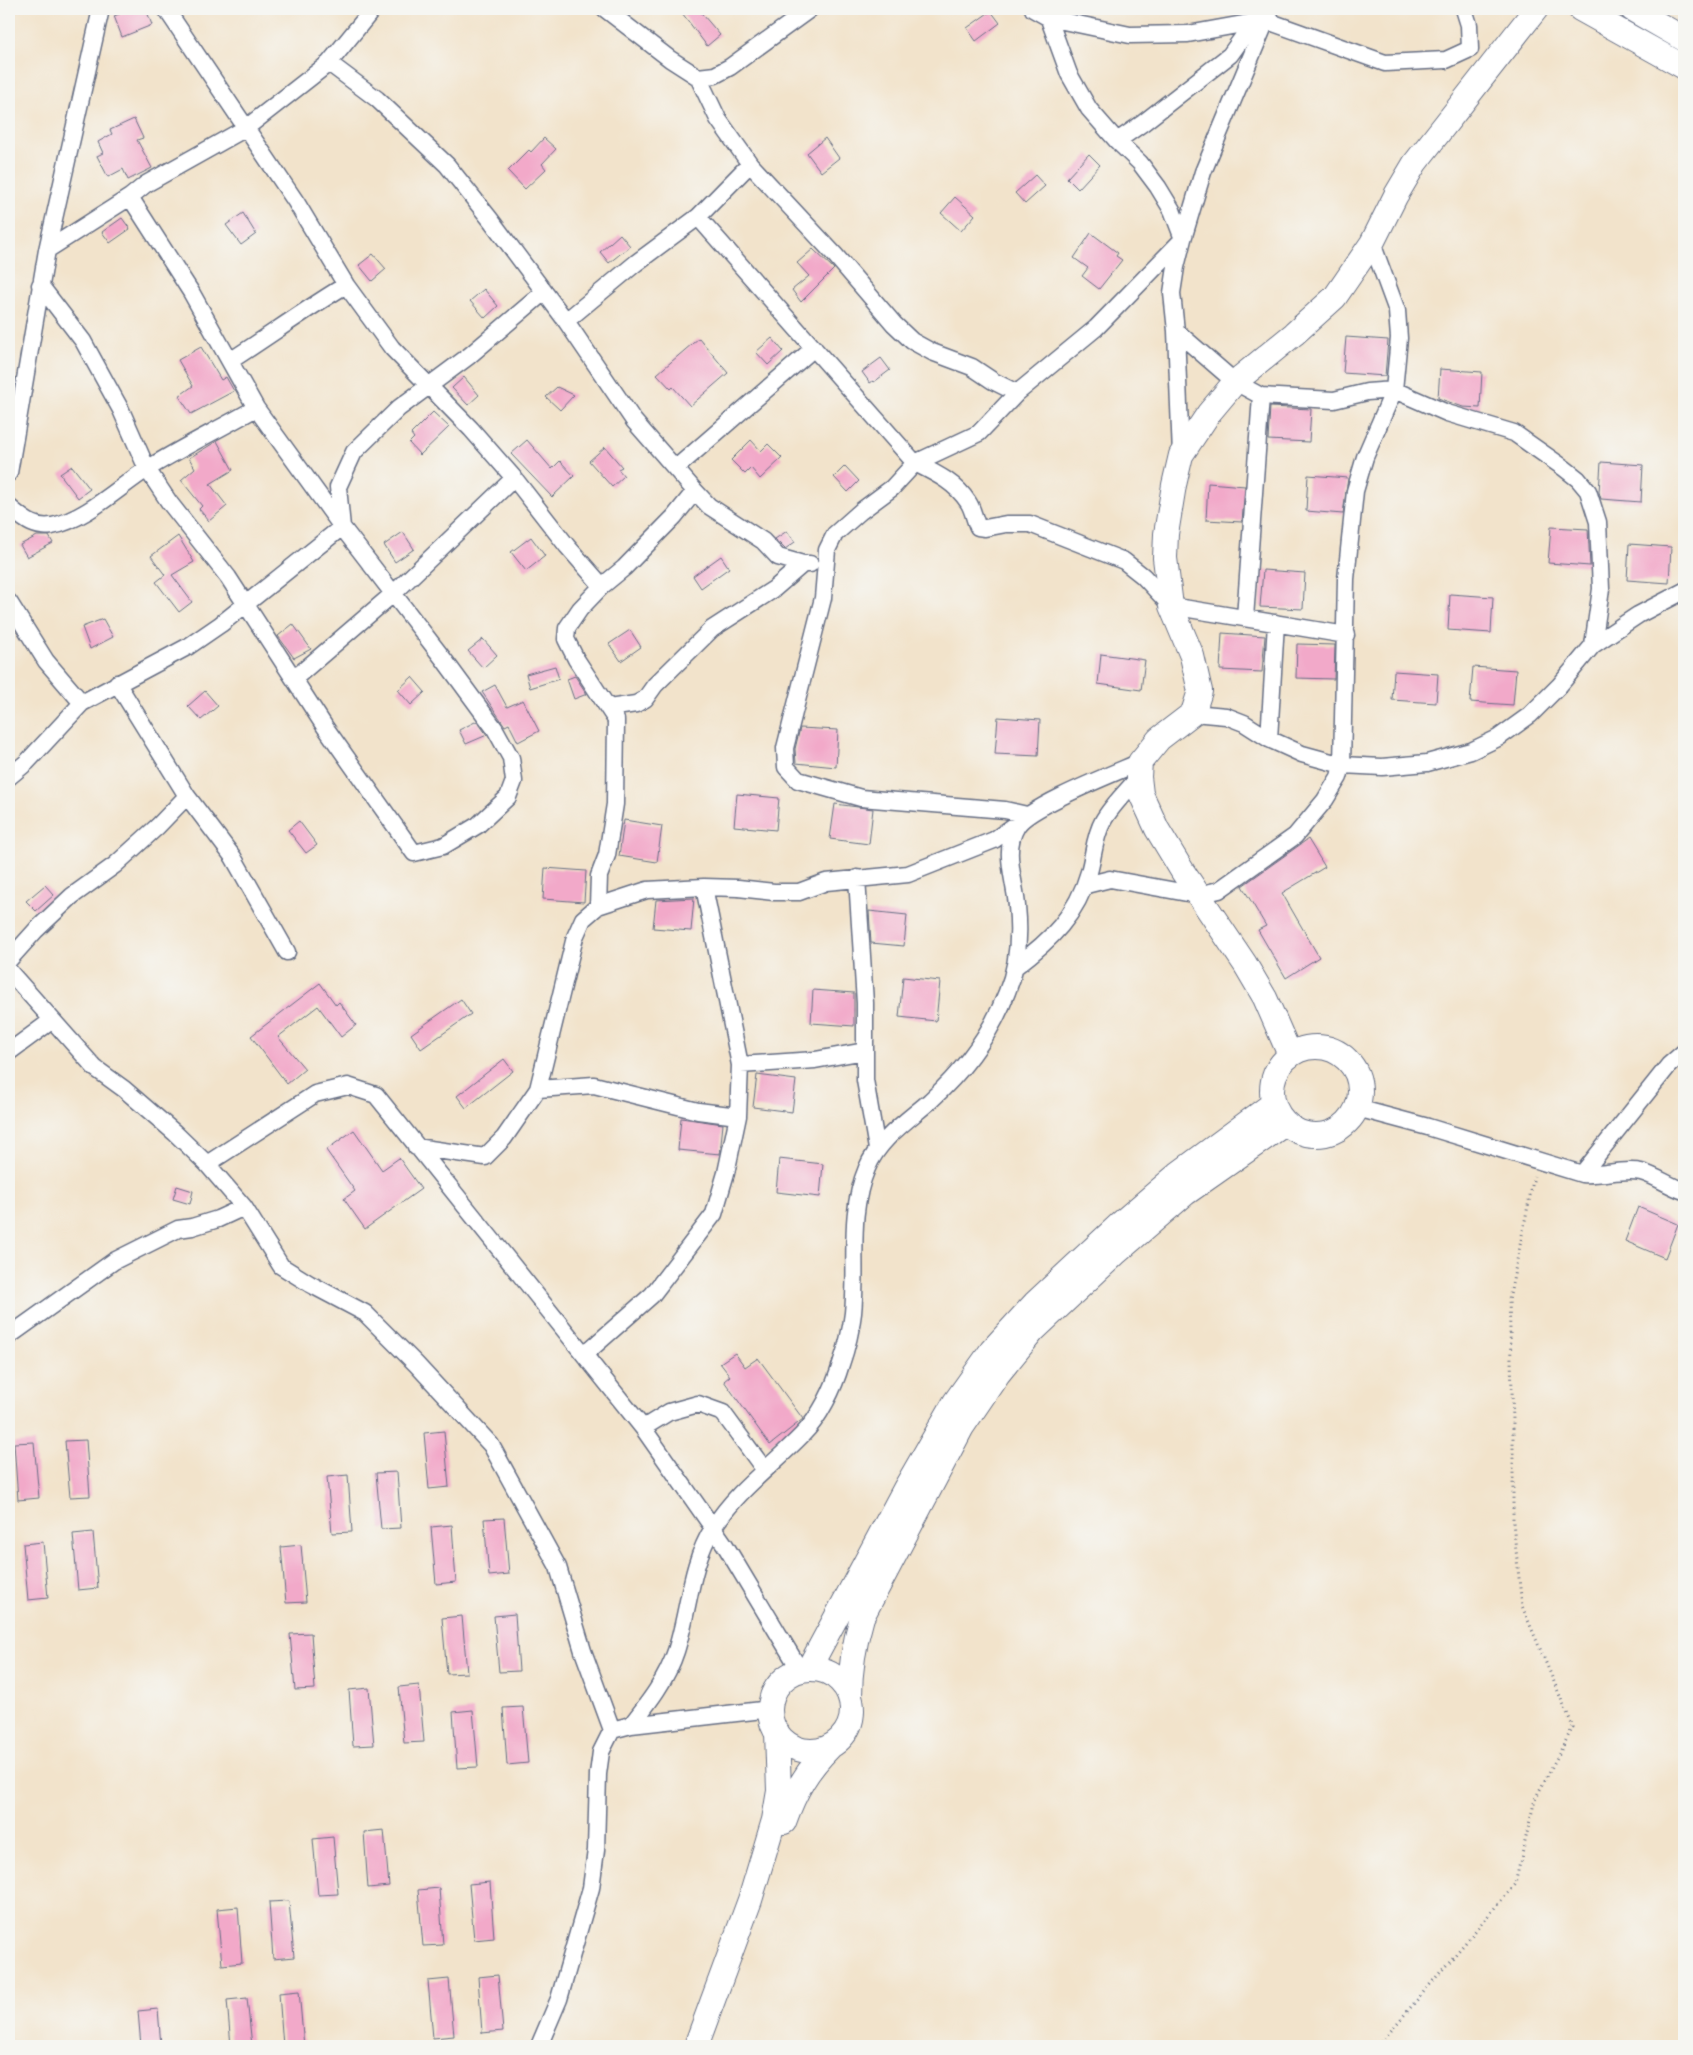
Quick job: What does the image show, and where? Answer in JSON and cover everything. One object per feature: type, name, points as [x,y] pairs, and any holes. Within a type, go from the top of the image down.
[{"type":"street","points":[[9,473],[40,285],[101,9]]},
{"type":"street","points":[[166,9],[296,202],[346,285],[392,348],[471,429],[514,478],[567,546],[602,586]]},
{"type":"street","points":[[47,250],[130,197],[146,184],[246,128],[329,63],[373,9]]},
{"type":"street","points":[[605,9],[698,78],[718,119],[750,164],[835,255],[894,324],[912,341],[932,352],[972,367],[993,381],[1017,393]]},
{"type":"street","points":[[698,78],[715,75],[730,67],[810,9]]},
{"type":"street","points":[[1033,9],[1130,35],[1188,34],[1263,17],[1385,62],[1446,60],[1470,49],[1469,25],[1464,9]]},
{"type":"street","points":[[1182,455],[1208,413],[1235,382],[1336,297],[1372,243],[1396,195],[1415,163],[1536,9]]},
{"type":"street","points":[[1580,9],[1684,67]]},
{"type":"street","points":[[1632,9],[1684,39]]},
{"type":"street","points":[[1047,13],[1069,74],[1089,109],[1116,141],[1140,163],[1158,187],[1172,210],[1183,239]]},
{"type":"street","points":[[1116,141],[1143,123],[1230,55],[1263,17]]},
{"type":"street","points":[[1016,966],[1040,948],[1062,926],[1086,885],[1092,862],[1095,838],[1103,821],[1140,770],[1159,739],[1192,713],[1200,691],[1192,656],[1171,606],[1165,558],[1166,534],[1182,455],[1176,331],[1172,293],[1183,239],[1203,172],[1263,17]]},
{"type":"street","points":[[329,63],[377,99],[447,166],[490,219],[566,321],[634,421],[709,506],[763,541],[778,557],[803,564],[825,564]]},
{"type":"street","points":[[566,321],[636,263],[698,217],[750,164]]},
{"type":"street","points":[[40,285],[84,341],[121,410],[147,470],[169,502],[228,577],[325,727],[414,853],[443,846],[478,825],[508,797],[514,780],[512,758],[485,715],[342,527],[256,408],[191,292],[130,197]]},
{"type":"street","points":[[698,217],[915,463],[946,479],[960,492],[968,502],[978,527],[1030,524],[1124,561],[1143,576],[1171,606],[1346,635]]},
{"type":"street","points":[[1022,819],[1005,810],[861,798],[798,780],[786,767],[785,748],[823,598],[827,550],[835,534],[892,488],[915,463],[979,432],[1017,393],[1096,328],[1183,239]]},
{"type":"street","points":[[1086,885],[1110,878],[1198,895],[1219,890],[1295,836],[1325,800],[1339,777],[1342,765],[1346,579],[1355,491],[1365,457],[1394,390],[1399,338],[1397,311],[1372,243]]},
{"type":"street","points":[[230,361],[286,322],[302,314],[346,285]]},
{"type":"street","points":[[342,527],[338,487],[354,452],[398,408],[469,356],[544,292]]},
{"type":"street","points":[[1176,331],[1235,382],[1261,396],[1334,400],[1367,392],[1394,390],[1447,413],[1514,433],[1578,479],[1588,491],[1598,522],[1601,589],[1593,645]]},
{"type":"street","points":[[676,468],[814,348]]},
{"type":"street","points":[[1245,618],[1261,396]]},
{"type":"street","points":[[9,507],[31,525],[50,526],[66,522],[147,470],[256,408]]},
{"type":"street","points":[[295,678],[394,593],[514,478]]},
{"type":"street","points":[[598,906],[600,876],[607,855],[615,804],[616,720],[576,658],[566,639],[567,628],[580,609],[674,517],[695,491]]},
{"type":"street","points":[[9,777],[27,762],[82,703],[189,646],[342,527]]},
{"type":"street","points":[[609,708],[636,704],[645,699],[655,685],[712,630],[774,589],[803,564]]},
{"type":"street","points":[[1192,713],[1226,716],[1244,722],[1269,739],[1302,754],[1342,765],[1382,767],[1427,764],[1471,751],[1498,738],[1530,715],[1560,686],[1593,645],[1638,615],[1684,591]]},
{"type":"street","points":[[9,602],[46,661],[82,703]]},
{"type":"street","points":[[1269,739],[1276,623]]},
{"type":"street","points":[[117,683],[187,796],[233,857],[287,952]]},
{"type":"street","points":[[416,1147],[485,1157],[504,1138],[538,1089],[575,938],[583,920],[598,906],[646,890],[704,887],[799,892],[826,882],[908,874],[994,840],[1022,819],[1053,801],[1140,770]]},
{"type":"street","points":[[1140,770],[1141,794],[1157,829],[1255,981],[1265,998],[1290,1055]]},
{"type":"street","points":[[9,960],[36,930],[72,896],[115,864],[158,826],[187,796]]},
{"type":"street","points":[[631,1726],[663,1682],[673,1659],[702,1548],[714,1527],[742,1490],[764,1468],[804,1434],[826,1401],[840,1368],[850,1335],[854,1311],[853,1241],[856,1210],[866,1170],[877,1149],[957,1074],[983,1042],[1002,1005],[1016,966],[1018,919],[1010,849],[1022,819]]},
{"type":"street","points":[[857,878],[865,1004],[865,1080],[877,1149]]},
{"type":"street","points":[[584,1354],[652,1295],[714,1214],[726,1172],[738,1116],[740,1066],[704,887]]},
{"type":"street","points":[[9,971],[94,1068],[124,1089],[175,1132],[207,1164],[244,1207],[282,1266],[310,1284],[365,1313],[416,1364],[491,1445],[558,1567],[583,1651],[612,1730],[601,1752],[598,1774],[596,1850],[591,1888],[559,1998],[539,2046]]},
{"type":"street","points":[[9,1052],[51,1021]]},
{"type":"street","points":[[1320,1046],[1336,1051],[1349,1061],[1358,1075],[1361,1091],[1357,1108],[1350,1120],[1339,1129],[1326,1134],[1311,1135],[1297,1132],[1286,1124],[1274,1103],[1272,1083],[1278,1068],[1290,1055],[1304,1048],[1320,1046]]},
{"type":"street","points":[[740,1066],[815,1060],[865,1051]]},
{"type":"street","points":[[1582,1174],[1669,1064],[1684,1052]]},
{"type":"street","points":[[538,1089],[594,1085],[698,1111],[738,1116]]},
{"type":"street","points":[[207,1164],[314,1094],[348,1086],[376,1095],[643,1428],[714,1527],[804,1669]]},
{"type":"street","points":[[804,1669],[955,1402],[992,1350],[1035,1303],[1122,1222],[1178,1174],[1274,1103]]},
{"type":"street","points":[[1357,1108],[1428,1127],[1582,1174],[1596,1176],[1631,1170],[1642,1172],[1684,1191]]},
{"type":"street","points":[[710,2046],[749,1938],[783,1822],[792,1801],[812,1765],[830,1746],[842,1738],[849,1725],[852,1710],[850,1672],[854,1644],[862,1617],[962,1427],[998,1374],[1033,1331],[1115,1254],[1186,1193],[1286,1124]]},
{"type":"street","points":[[9,1336],[114,1261],[178,1229],[218,1219],[244,1207]]},
{"type":"street","points":[[643,1428],[669,1412],[698,1404],[723,1413],[764,1468]]},
{"type":"street","points":[[696,2046],[750,1900],[774,1820],[779,1791],[777,1732],[772,1720],[771,1709],[774,1694],[780,1683],[789,1675],[804,1669],[826,1671],[841,1681],[850,1696]]},
{"type":"street","points":[[612,1730],[771,1709]]},
{"type":"street","points":[[777,1732],[788,1743],[801,1749],[816,1751],[830,1746]]},
{"type":"path","points":[[1378,2046],[1515,1884],[1536,1799],[1573,1728],[1522,1606],[1513,1522],[1513,1420],[1509,1300],[1538,1161]]},
{"type":"building","points":[[132,9],[146,9],[152,25],[122,37],[114,16]]},
{"type":"building","points":[[679,9],[698,9],[720,35],[707,46]]},
{"type":"building","points":[[991,11],[1000,23],[976,41],[967,28]]},
{"type":"building","points":[[134,119],[143,138],[137,140],[152,168],[128,180],[123,169],[108,177],[97,156],[103,153],[98,142],[112,134],[110,130]]},
{"type":"building","points":[[544,138],[556,149],[542,164],[546,169],[525,189],[508,171],[529,150],[531,152]]},
{"type":"building","points":[[825,138],[839,158],[821,172],[807,153]]},
{"type":"building","points":[[1089,154],[1100,165],[1078,189],[1067,178]]},
{"type":"building","points":[[1035,175],[1045,186],[1025,204],[1015,193]]},
{"type":"building","points":[[955,197],[975,215],[961,231],[941,213]]},
{"type":"building","points":[[243,213],[256,234],[241,245],[226,225]]},
{"type":"building","points":[[122,218],[130,229],[110,243],[102,232]]},
{"type":"building","points":[[1091,233],[1118,253],[1116,256],[1122,260],[1099,289],[1082,276],[1088,268],[1074,258]]},
{"type":"building","points":[[620,234],[630,246],[609,263],[600,252]]},
{"type":"building","points":[[813,249],[834,269],[801,302],[792,290],[809,276],[797,263]]},
{"type":"building","points":[[373,254],[386,269],[372,281],[359,265]]},
{"type":"building","points":[[484,289],[498,306],[485,318],[470,301]]},
{"type":"building","points":[[1346,337],[1388,340],[1385,376],[1343,373]]},
{"type":"building","points":[[699,338],[728,373],[690,406],[673,387],[671,389],[657,374]]},
{"type":"building","points":[[772,338],[783,351],[768,365],[756,352]]},
{"type":"building","points":[[201,347],[221,380],[226,377],[234,391],[191,414],[179,396],[193,386],[178,360]]},
{"type":"building","points":[[881,358],[890,370],[870,383],[862,372]]},
{"type":"building","points":[[1440,369],[1482,372],[1480,408],[1463,407],[1438,398]]},
{"type":"building","points":[[464,377],[479,395],[468,405],[452,388]]},
{"type":"building","points":[[557,387],[574,395],[560,410],[546,397]]},
{"type":"building","points":[[1270,407],[1311,409],[1309,442],[1268,440]]},
{"type":"building","points":[[433,412],[449,427],[420,455],[409,443],[414,438],[411,434]]},
{"type":"building","points":[[527,440],[552,469],[560,461],[574,476],[552,497],[511,454]]},
{"type":"building","points":[[751,440],[761,451],[768,444],[782,458],[760,479],[751,468],[745,474],[731,460]]},
{"type":"building","points":[[217,441],[233,470],[210,484],[227,506],[209,521],[199,509],[202,506],[181,480],[195,468],[189,458]]},
{"type":"building","points":[[605,447],[622,467],[618,469],[624,476],[612,487],[589,461]]},
{"type":"building","points":[[1601,462],[1643,465],[1641,502],[1601,499],[1599,492]]},
{"type":"building","points":[[72,466],[90,489],[78,498],[60,474]]},
{"type":"building","points":[[845,466],[859,481],[848,492],[834,477]]},
{"type":"building","points":[[1308,475],[1348,478],[1343,514],[1306,511]]},
{"type":"building","points":[[1208,483],[1245,486],[1242,522],[1206,520]]},
{"type":"building","points":[[1551,527],[1588,529],[1590,566],[1548,563]]},
{"type":"building","points":[[787,531],[795,542],[785,549],[775,539]]},
{"type":"building","points":[[403,532],[414,549],[395,562],[384,545]]},
{"type":"building","points":[[37,536],[49,536],[53,543],[27,557],[20,545]]},
{"type":"building","points":[[178,536],[194,562],[172,575],[192,602],[179,612],[156,582],[165,575],[151,556]]},
{"type":"building","points":[[531,537],[545,556],[526,571],[511,552]]},
{"type":"building","points":[[1629,544],[1671,547],[1669,583],[1627,580]]},
{"type":"building","points":[[721,556],[729,568],[701,588],[693,576]]},
{"type":"building","points":[[1263,570],[1305,573],[1303,609],[1260,607]]},
{"type":"building","points":[[1450,594],[1493,597],[1491,633],[1448,630]]},
{"type":"building","points":[[103,619],[113,637],[90,649],[82,627]]},
{"type":"building","points":[[293,624],[311,649],[294,658],[278,636]]},
{"type":"building","points":[[630,630],[641,647],[621,661],[609,644]]},
{"type":"building","points":[[1222,633],[1265,636],[1262,672],[1220,670]]},
{"type":"building","points":[[483,639],[497,655],[483,668],[468,651]]},
{"type":"building","points":[[1297,644],[1335,645],[1334,679],[1296,678]]},
{"type":"building","points":[[1101,654],[1145,660],[1141,690],[1098,684]]},
{"type":"building","points":[[555,666],[559,679],[530,688],[526,674]]},
{"type":"building","points":[[1473,667],[1516,670],[1513,705],[1470,702]]},
{"type":"building","points":[[1394,671],[1438,674],[1436,703],[1392,700]]},
{"type":"building","points":[[575,676],[587,694],[574,699],[567,679]]},
{"type":"building","points":[[412,677],[425,692],[411,705],[398,690]]},
{"type":"building","points":[[495,685],[507,707],[523,700],[539,731],[518,742],[509,724],[505,726],[482,692]]},
{"type":"building","points":[[205,691],[218,706],[201,720],[188,706]]},
{"type":"building","points":[[998,717],[1040,720],[1038,756],[995,754]]},
{"type":"building","points":[[477,721],[487,735],[466,744],[459,730]]},
{"type":"building","points":[[800,728],[838,730],[836,767],[796,763],[795,749]]},
{"type":"building","points":[[737,794],[779,798],[776,830],[734,826]]},
{"type":"building","points":[[835,804],[873,809],[869,844],[830,839]]},
{"type":"building","points":[[624,820],[662,826],[657,862],[619,856]]},
{"type":"building","points":[[299,821],[317,845],[306,853],[288,830]]},
{"type":"building","points":[[1308,839],[1325,867],[1282,893],[1319,957],[1286,978],[1258,930],[1266,926],[1242,886]]},
{"type":"building","points":[[545,868],[586,871],[584,902],[543,899]]},
{"type":"building","points":[[45,885],[54,895],[36,911],[26,901]]},
{"type":"building","points":[[694,898],[691,931],[653,928],[656,900]]},
{"type":"building","points":[[869,911],[907,915],[904,946],[871,943]]},
{"type":"building","points":[[903,977],[940,981],[936,1021],[899,1017]]},
{"type":"building","points":[[320,983],[336,1005],[339,1002],[356,1025],[341,1037],[318,1006],[278,1037],[305,1069],[287,1084],[251,1036]]},
{"type":"building","points":[[813,990],[854,993],[854,1026],[811,1023]]},
{"type":"building","points":[[461,999],[471,1014],[421,1049],[411,1034]]},
{"type":"building","points":[[504,1059],[513,1071],[466,1108],[457,1096]]},
{"type":"building","points":[[757,1075],[796,1080],[792,1112],[753,1107]]},
{"type":"building","points":[[681,1118],[723,1124],[720,1154],[678,1150]]},
{"type":"building","points":[[354,1130],[382,1170],[399,1158],[421,1189],[365,1229],[344,1199],[355,1191],[326,1150]]},
{"type":"building","points":[[779,1159],[823,1164],[820,1197],[776,1192]]},
{"type":"building","points":[[177,1186],[193,1191],[190,1204],[173,1199]]},
{"type":"building","points":[[1638,1207],[1678,1224],[1665,1258],[1625,1241]]},
{"type":"building","points":[[735,1353],[745,1367],[758,1358],[803,1419],[770,1445],[724,1381],[730,1376],[720,1363]]},
{"type":"building","points":[[444,1431],[449,1487],[429,1489],[424,1433]]},
{"type":"building","points":[[86,1440],[90,1496],[70,1497],[65,1441]]},
{"type":"building","points":[[34,1442],[39,1498],[18,1500],[14,1443]]},
{"type":"building","points":[[397,1472],[401,1528],[381,1529],[376,1473]]},
{"type":"building","points":[[348,1475],[352,1532],[332,1533],[327,1477]]},
{"type":"building","points":[[504,1518],[509,1574],[489,1576],[484,1519]]},
{"type":"building","points":[[452,1525],[456,1582],[436,1584],[431,1527]]},
{"type":"building","points":[[93,1532],[98,1588],[78,1590],[73,1534]]},
{"type":"building","points":[[43,1542],[48,1598],[28,1600],[23,1544]]},
{"type":"building","points":[[301,1545],[306,1602],[286,1603],[281,1547]]},
{"type":"building","points":[[515,1614],[519,1671],[499,1672],[494,1616]]},
{"type":"building","points":[[462,1616],[467,1673],[447,1674],[442,1618]]},
{"type":"building","points":[[311,1633],[315,1689],[295,1690],[290,1634]]},
{"type":"building","points":[[419,1685],[424,1742],[404,1743],[399,1687]]},
{"type":"building","points":[[369,1688],[374,1745],[353,1746],[349,1690]]},
{"type":"building","points":[[523,1707],[528,1763],[507,1765],[503,1708]]},
{"type":"building","points":[[473,1710],[478,1767],[457,1768],[453,1712]]},
{"type":"building","points":[[384,1830],[389,1886],[368,1888],[364,1832]]},
{"type":"building","points":[[333,1837],[338,1894],[318,1895],[313,1839]]},
{"type":"building","points":[[490,1882],[494,1938],[474,1940],[469,1884]]},
{"type":"building","points":[[439,1888],[443,1945],[423,1946],[418,1890]]},
{"type":"building","points":[[289,1901],[294,1957],[273,1959],[269,1902]]},
{"type":"building","points":[[238,1907],[242,1963],[222,1965],[217,1909]]},
{"type":"building","points":[[498,1975],[503,2031],[482,2033],[478,1977]]},
{"type":"building","points":[[449,1979],[454,2036],[433,2038],[428,1981]]},
{"type":"building","points":[[299,1991],[304,2046],[283,2046],[279,1993]]},
{"type":"building","points":[[247,1998],[252,2046],[231,2046],[227,2000]]},
{"type":"building","points":[[158,2009],[161,2046],[141,2046],[138,2011]]}]
